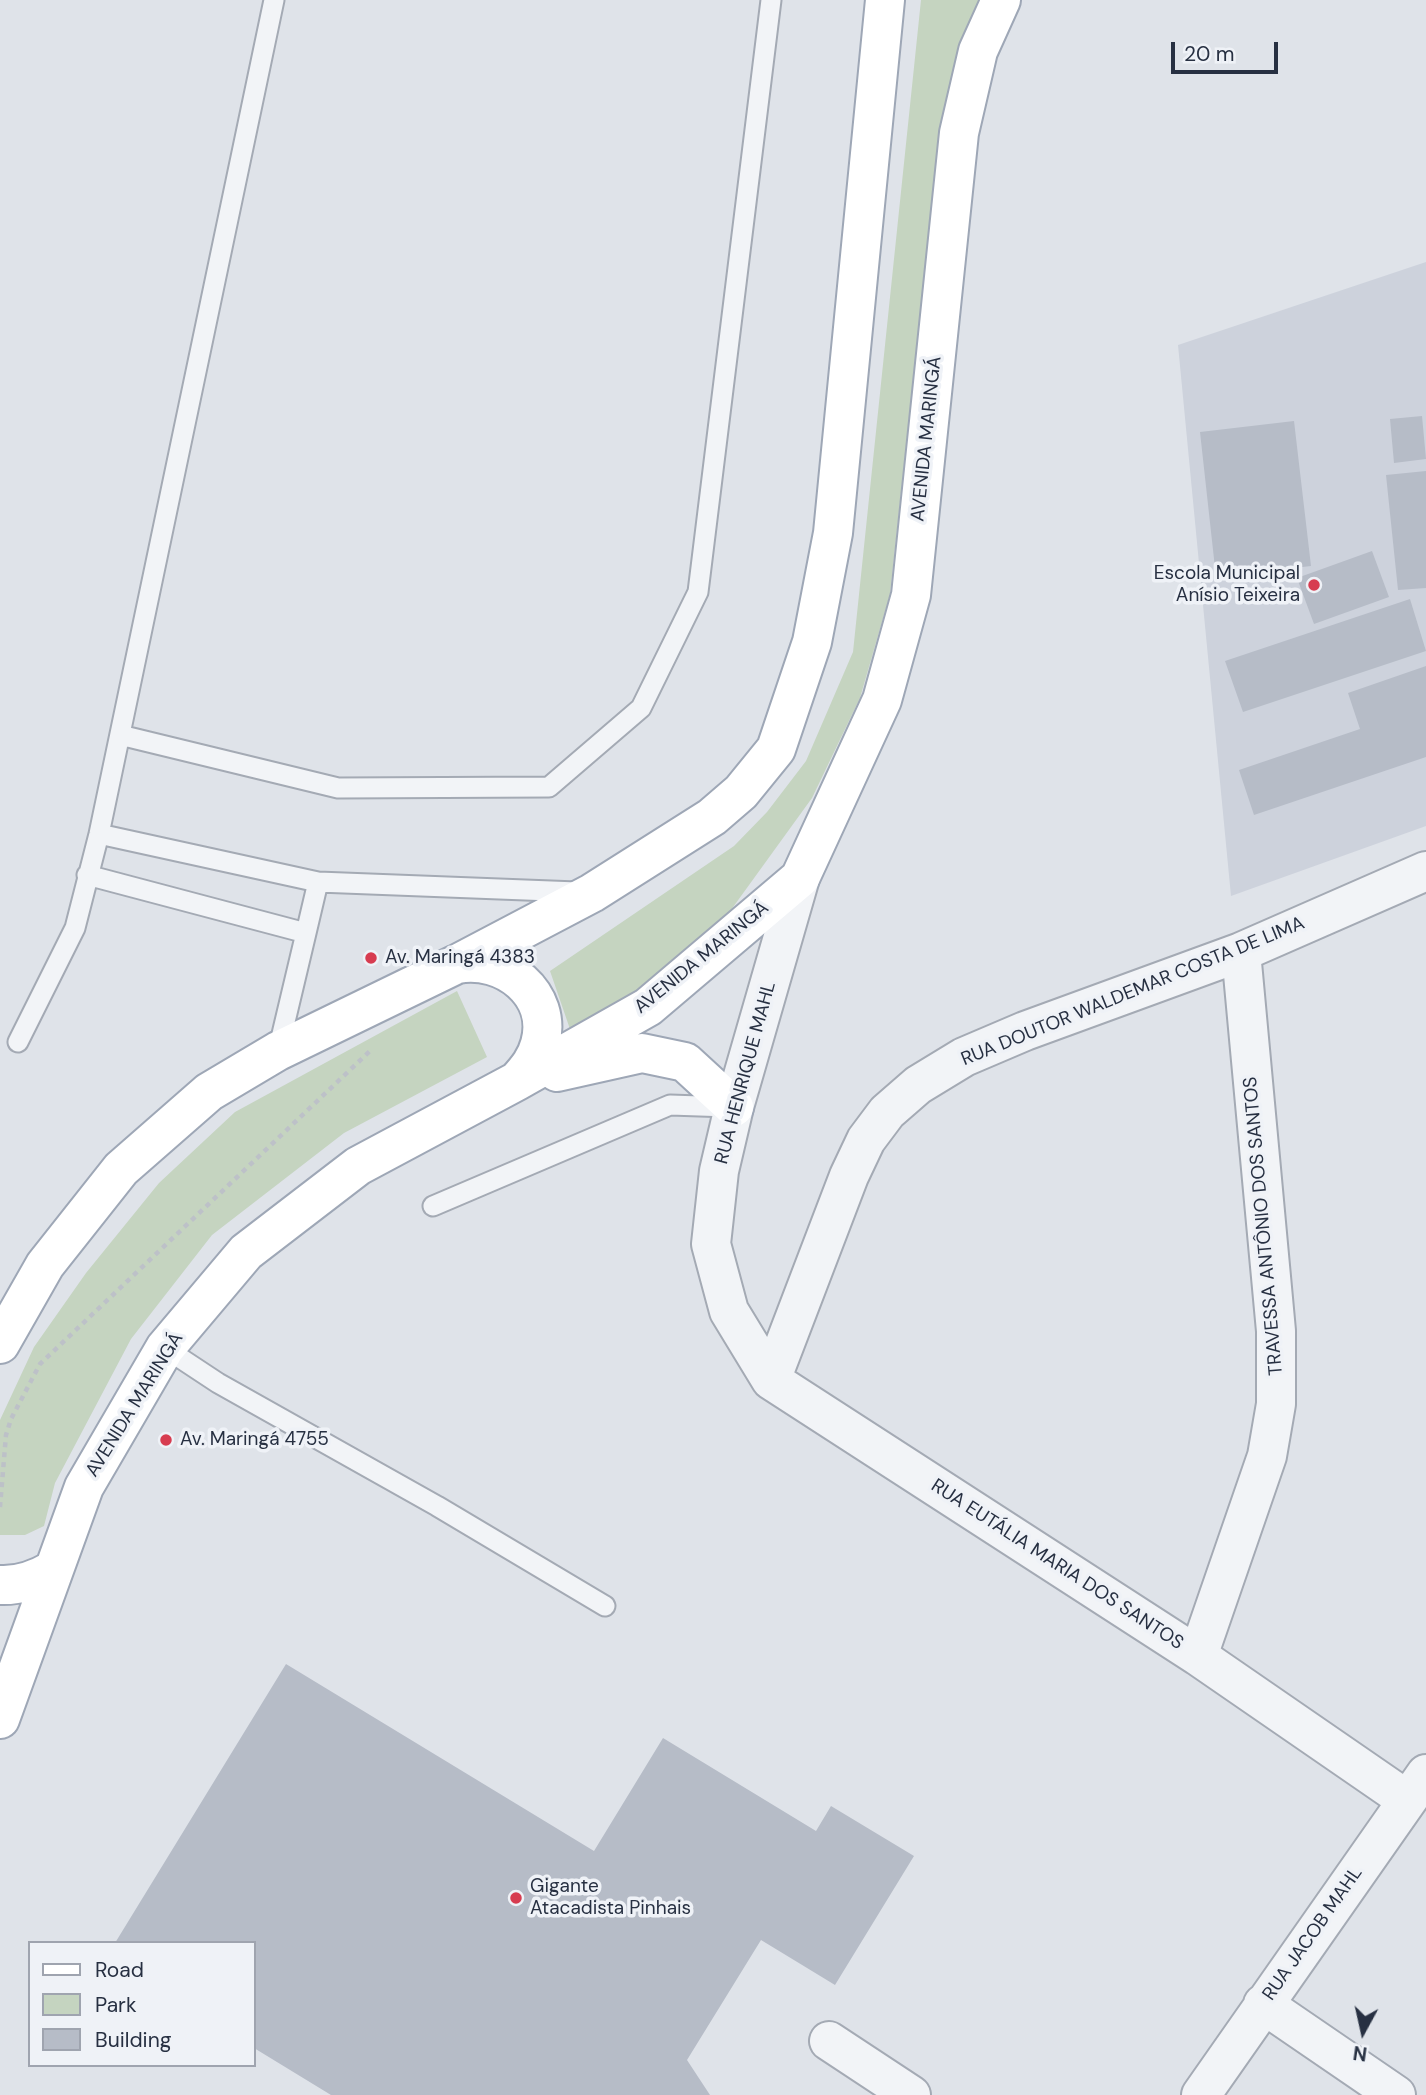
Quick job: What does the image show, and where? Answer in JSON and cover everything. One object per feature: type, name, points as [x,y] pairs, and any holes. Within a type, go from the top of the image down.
[{"type":"main road","points":[[0,1344],[45,1265],[121,1169],[209,1092],[278,1051],[457,964],[592,893],[712,817],[741,792],[776,749],[812,642],[833,533],[885,0]]},
{"type":"main road","name":"AVENIDA MARINGÁ","points":[[0,1719],[84,1487],[165,1348],[246,1252],[358,1166],[648,1007],[800,878],[883,700],[911,595],[959,133],[978,51],[1001,0]]},
{"type":"main road","points":[[457,964],[490,963],[515,976],[535,997],[542,1019],[541,1042],[532,1064],[517,1081]]},
{"type":"main road","points":[[517,1081],[642,1053],[685,1062],[734,1107]]},
{"type":"main road","points":[[0,1585],[22,1584],[53,1570]]},
{"type":"street","name":"RUA DOUTOR WALDEMAR COSTA DE LIMA","points":[[771,1380],[849,1176],[866,1140],[887,1112],[918,1085],[964,1057],[1025,1031],[1241,952],[1426,871]]},
{"type":"street","name":"RUA HENRIQUE MAHL","points":[[729,1311],[711,1244],[719,1171],[734,1107],[800,878]]},
{"type":"street","name":"TRAVESSA ANTÔNIO DOS SANTOS","points":[[1198,1656],[1267,1456],[1276,1404],[1276,1331],[1241,952]]},
{"type":"street","name":"RUA EUTÁLIA MARIA DOS SANTOS","points":[[729,1311],[771,1380],[1198,1656],[1417,1787]]},
{"type":"street","name":"RUA JACOB MAHL","points":[[1201,2095],[1417,1787]]},
{"type":"street","points":[[1263,2004],[1396,2095]]},
{"type":"street","points":[[829,2041],[911,2095]]},
{"type":"lane","points":[[18,1042],[75,928],[99,834],[274,0]]},
{"type":"lane","points":[[120,735],[338,788],[550,787],[641,708],[698,592],[771,0]]},
{"type":"lane","points":[[99,834],[318,881],[592,893]]},
{"type":"lane","points":[[87,875],[306,933]]},
{"type":"lane","points":[[278,1051],[318,881]]},
{"type":"lane","points":[[433,1206],[670,1105],[734,1107]]},
{"type":"lane","points":[[165,1348],[218,1383],[437,1506],[605,1606]]},
{"type":"path","points":[[0,1507],[6,1435],[11,1419],[40,1364],[363,1056],[383,1043]]},
{"type":"shaded area","name":"Escola Municipal Anísio Teixeira","points":[[1426,262],[1426,826],[1231,896],[1178,345]]},
{"type":"green space","points":[[921,0],[980,0],[959,48],[940,131],[890,594],[860,698],[812,798],[723,921],[640,998],[571,1032],[550,971],[734,846],[767,812],[806,761],[853,652]]},
{"type":"green space","points":[[457,991],[487,1057],[344,1133],[212,1235],[131,1339],[55,1483],[44,1526],[25,1535],[0,1535],[0,1420],[34,1347],[86,1273],[159,1183],[235,1112]]},
{"type":"building","points":[[1422,416],[1426,459],[1394,463],[1390,419]]},
{"type":"building","points":[[1294,421],[1311,566],[1216,577],[1200,432]]},
{"type":"building","points":[[1426,471],[1426,588],[1398,590],[1386,475]]},
{"type":"building","points":[[1372,551],[1389,597],[1314,624],[1297,578]]},
{"type":"building","points":[[1410,599],[1426,651],[1243,712],[1225,661]]},
{"type":"building","points":[[1426,666],[1426,757],[1254,815],[1239,770],[1360,729],[1348,693]]},
{"type":"building","name":"Gigante Atacadista Pinhais","points":[[286,1664],[594,1851],[663,1738],[816,1831],[831,1806],[914,1856],[835,1985],[761,1940],[687,2060],[710,2095],[331,2095],[256,2049],[256,1941],[116,1941]]},
{"type":"place","name":"Escola Municipal Anísio Teixeira","points":[[1314,585]]},
{"type":"place","name":"Av. Maringá 4383","points":[[371,958]]},
{"type":"place","name":"Av. Maringá 4755","points":[[166,1440]]},
{"type":"place","name":"Gigante Atacadista Pinhais","points":[[516,1898]]}]
